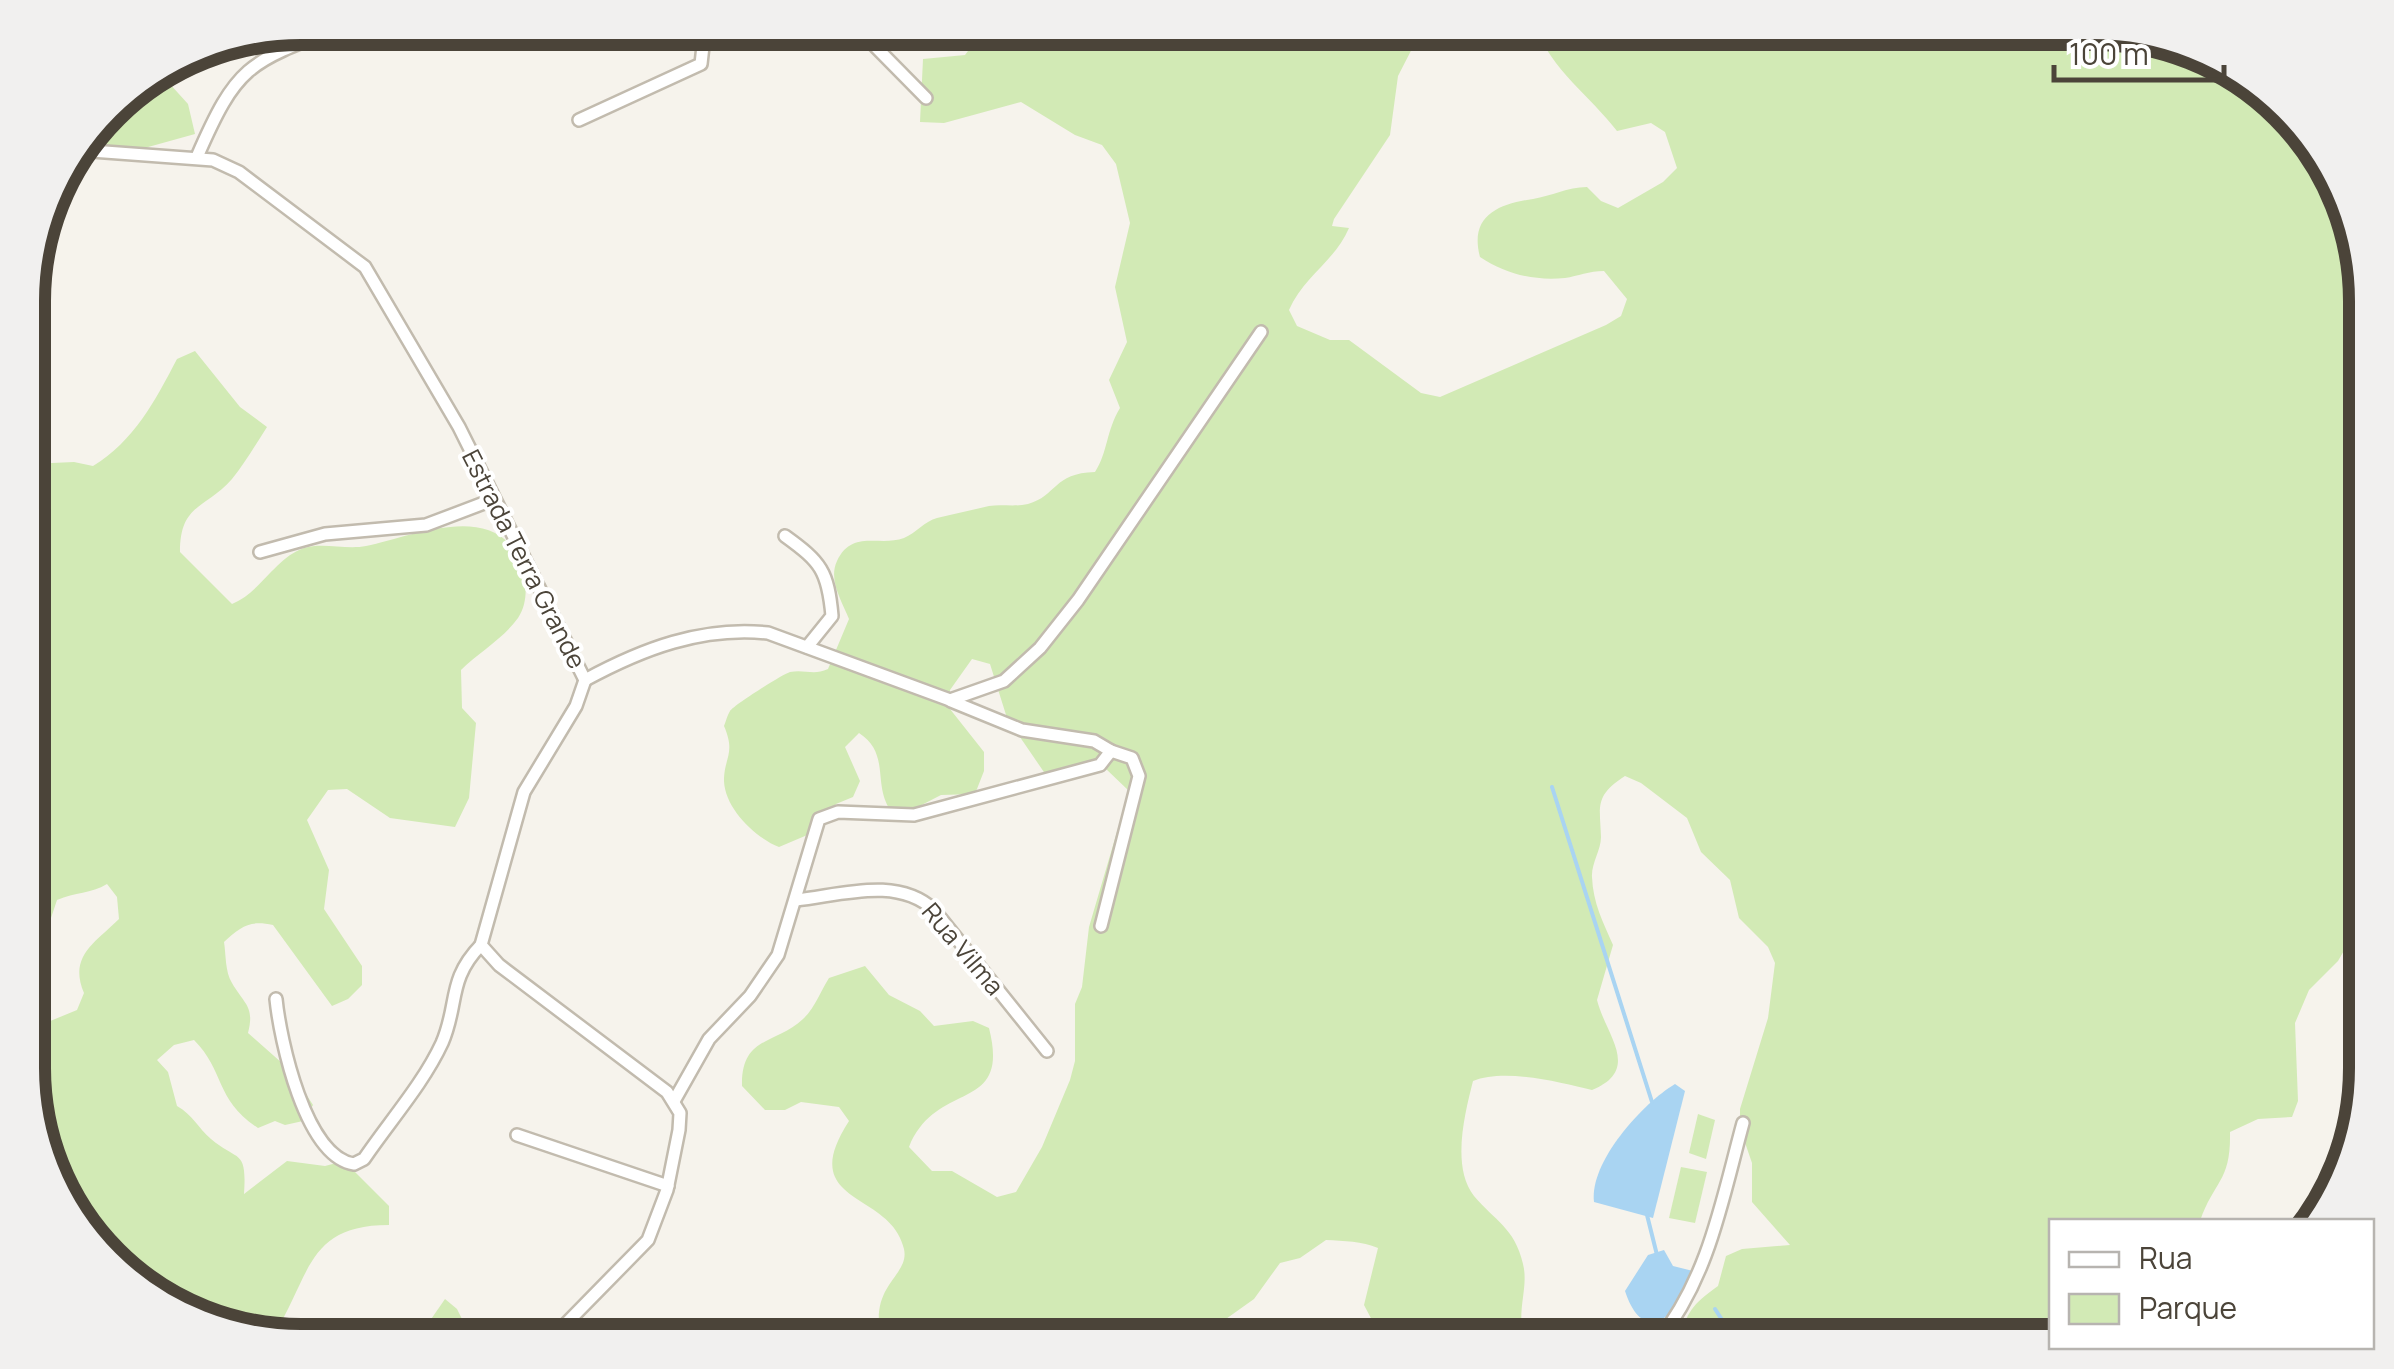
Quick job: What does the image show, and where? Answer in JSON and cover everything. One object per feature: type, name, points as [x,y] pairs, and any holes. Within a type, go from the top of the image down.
[{"type":"street","points":[[197,157],[220,102],[243,72],[264,56],[291,46]]},
{"type":"street","points":[[579,120],[701,64],[703,46]]},
{"type":"street","points":[[874,46],[926,98]]},
{"type":"street","name":"Estrada Terra Grande","points":[[94,151],[197,157],[239,172],[365,267],[459,427],[584,680],[634,654],[708,633],[768,633],[1022,730],[1094,741],[1111,751]]},
{"type":"street","points":[[950,700],[1004,680],[1040,648],[1078,600],[1261,332]]},
{"type":"street","points":[[260,552],[325,534],[426,525],[492,500]]},
{"type":"street","points":[[785,536],[816,559],[825,572],[832,616],[807,647]]},
{"type":"street","points":[[276,998],[280,1043],[302,1100],[332,1152],[354,1164],[364,1159],[434,1056],[446,1029],[458,974],[481,945],[524,792],[576,706],[584,680]]},
{"type":"street","points":[[674,1102],[709,1039],[765,978],[789,929],[819,819],[838,812],[914,814],[1100,765],[1111,751],[1132,758],[1139,776],[1101,926]]},
{"type":"street","name":"Rua Vilma","points":[[796,900],[893,890],[914,894],[934,910],[1047,1051]]},
{"type":"street","points":[[481,945],[498,965],[623,1055],[674,1102],[679,1130],[668,1186],[641,1251],[568,1324]]},
{"type":"street","points":[[1672,1323],[1702,1272],[1742,1123]]},
{"type":"street","points":[[517,1135],[668,1186]]},
{"type":"green space","points":[[1414,45],[1398,76],[1390,135],[1334,219],[1332,226],[1349,228],[1289,310],[1297,326],[1330,340],[1349,340],[1421,393],[1440,397],[1606,325],[1621,316],[1627,299],[1604,271],[1553,279],[1531,277],[1510,272],[1480,257],[1479,231],[1489,215],[1508,204],[1587,187],[1601,201],[1618,208],[1663,182],[1677,168],[1665,132],[1651,123],[1617,131],[1561,70],[1544,45],[2127,47],[2191,64],[2249,98],[2296,145],[2315,173],[2340,235],[2348,284],[2348,944],[2338,961],[2309,990],[2295,1023],[2298,1101],[2292,1117],[2258,1119],[2230,1132],[2225,1171],[2201,1219],[2049,1219],[2049,1323],[1685,1323],[1690,1312],[1718,1286],[1726,1256],[1742,1249],[1790,1245],[1752,1202],[1752,1163],[1740,1128],[1740,1109],[1768,1018],[1775,963],[1768,947],[1739,918],[1730,880],[1701,852],[1687,818],[1641,783],[1625,776],[1601,802],[1601,842],[1592,872],[1596,904],[1613,945],[1597,1000],[1617,1051],[1615,1072],[1592,1090],[1516,1076],[1473,1081],[1464,1124],[1461,1155],[1467,1184],[1509,1233],[1523,1264],[1522,1323],[1374,1323],[1364,1305],[1378,1248],[1326,1240],[1300,1258],[1280,1263],[1254,1299],[1220,1323],[879,1324],[884,1294],[901,1267],[904,1249],[896,1230],[839,1183],[833,1169],[835,1148],[849,1121],[839,1107],[801,1102],[785,1110],[765,1110],[742,1086],[747,1058],[753,1050],[803,1019],[829,978],[865,966],[889,995],[920,1011],[934,1026],[973,1021],[989,1028],[993,1055],[990,1074],[981,1086],[936,1112],[921,1126],[909,1147],[932,1171],[952,1171],[997,1197],[1016,1192],[1042,1147],[1070,1080],[1075,1061],[1075,1004],[1082,987],[1089,927],[1129,791],[1105,768],[1048,778],[1007,718],[990,664],[972,659],[950,690],[950,709],[984,752],[984,771],[975,794],[941,795],[910,811],[891,811],[882,790],[875,750],[859,733],[845,747],[860,781],[853,797],[836,804],[812,833],[779,847],[752,830],[736,812],[726,792],[724,773],[729,749],[724,726],[733,708],[786,674],[828,669],[849,619],[834,576],[843,551],[858,542],[904,538],[943,516],[989,506],[1028,504],[1071,476],[1095,472],[1120,408],[1109,380],[1127,342],[1115,287],[1130,223],[1116,164],[1102,145],[1075,135],[1021,102],[944,123],[920,122],[923,59],[965,55],[972,46]]},
{"type":"green space","points":[[168,82],[188,104],[195,134],[141,149],[97,148],[132,108]]},
{"type":"green space","points":[[195,351],[240,407],[267,427],[232,479],[190,515],[181,536],[180,552],[232,604],[304,548],[366,546],[452,527],[494,532],[510,545],[522,566],[526,586],[518,618],[461,670],[462,708],[476,723],[469,798],[455,827],[390,818],[347,789],[328,790],[307,820],[329,870],[324,909],[362,966],[362,985],[348,999],[332,1006],[273,925],[246,926],[224,942],[230,979],[249,1011],[248,1033],[291,1071],[313,1105],[303,1121],[285,1125],[275,1121],[258,1128],[234,1107],[194,1040],[174,1045],[157,1060],[168,1072],[177,1106],[242,1162],[244,1194],[287,1161],[325,1166],[344,1161],[389,1206],[389,1225],[362,1227],[326,1244],[314,1258],[280,1323],[203,1305],[173,1290],[120,1249],[88,1210],[64,1166],[47,1102],[45,1023],[77,1010],[84,993],[79,969],[82,959],[119,919],[117,897],[107,884],[57,900],[45,936],[45,463],[93,466],[107,456],[152,405],[177,359]]},
{"type":"green space","points":[[1698,1114],[1715,1120],[1706,1159],[1689,1153]]},
{"type":"green space","points":[[1681,1167],[1707,1172],[1695,1223],[1669,1218]]},
{"type":"green space","points":[[445,1299],[457,1309],[464,1324],[428,1324]]},
{"type":"water","points":[[1675,1084],[1685,1091],[1653,1218],[1594,1202],[1600,1169],[1609,1152],[1634,1119]]},
{"type":"water","points":[[1664,1250],[1673,1266],[1693,1271],[1681,1300],[1663,1319],[1653,1322],[1633,1309],[1625,1291],[1648,1255]]},
{"type":"waterway","points":[[1552,787],[1652,1102]]},
{"type":"waterway","points":[[1646,1211],[1657,1255]]},
{"type":"waterway","points":[[1715,1309],[1724,1323]]}]
